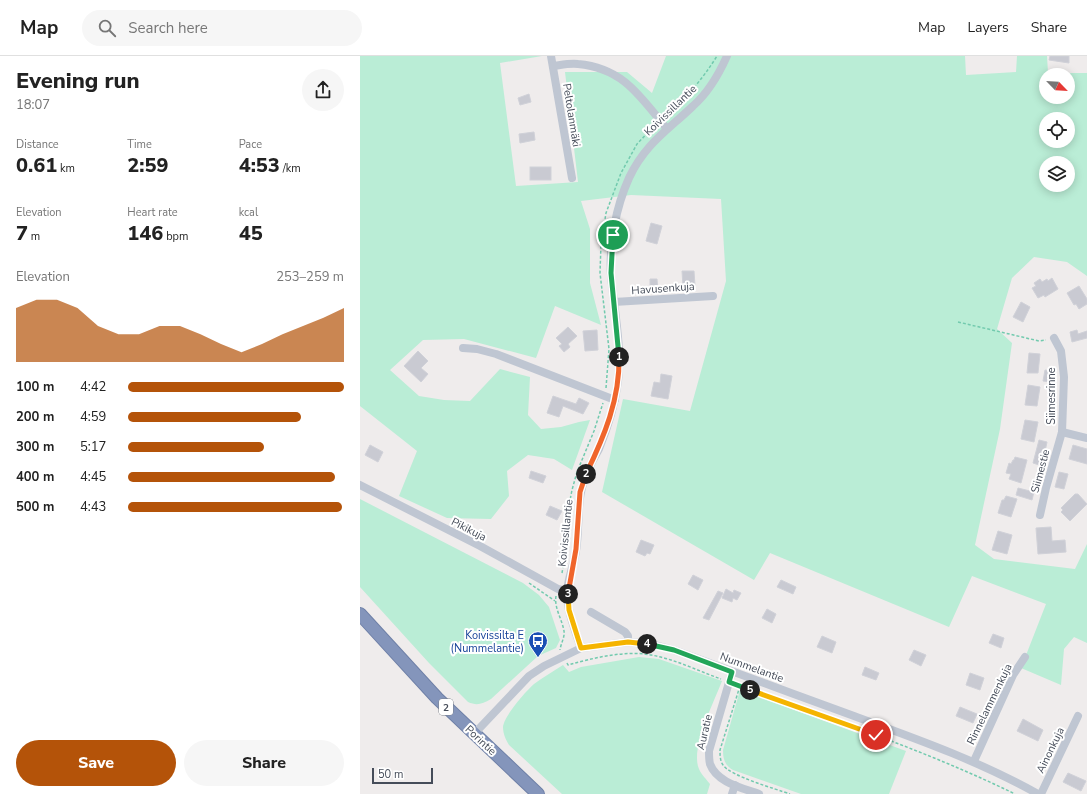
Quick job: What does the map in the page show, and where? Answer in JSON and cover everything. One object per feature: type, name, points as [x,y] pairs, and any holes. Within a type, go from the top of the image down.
[{"type":"highway","name":"Porintie","points":[[360,614],[437,698],[538,794]]},
{"type":"street","name":"Peltolanmäki","points":[[551,56],[572,178]]},
{"type":"street","name":"Koivissillantie","points":[[581,648],[569,610],[567,591],[576,549],[580,492],[585,476],[599,448],[609,423],[615,400],[619,360],[611,273],[613,235],[620,204],[629,178],[639,160],[653,141],[694,105],[702,96],[710,86],[727,56]]},
{"type":"street","points":[[553,66],[576,64],[601,68],[616,76],[632,87],[648,104],[667,129]]},
{"type":"street","name":"Havusenkuja","points":[[614,302],[713,296]]},
{"type":"street","name":"Siimesrinne","points":[[1054,338],[1061,351],[1064,377],[1062,432]]},
{"type":"street","points":[[463,348],[477,349],[496,354],[615,400]]},
{"type":"street","points":[[1062,432],[1087,438]]},
{"type":"street","name":"Siimestie","points":[[1040,515],[1062,432]]},
{"type":"street","name":"Pikikuja","points":[[360,486],[480,546],[558,589],[567,591]]},
{"type":"street","points":[[590,612],[625,632],[628,636],[628,642]]},
{"type":"street","name":"Nummelantie","points":[[474,734],[529,676],[563,656],[581,648],[628,642],[651,644],[674,650],[905,734],[974,761],[1039,794]]},
{"type":"street","name":"Rinnelammenkuja","points":[[974,761],[1013,675],[1025,657]]},
{"type":"street","name":"Auratie","points":[[732,672],[709,751],[710,764],[715,773],[721,778],[759,794]]},
{"type":"street","name":"Ainonkuja","points":[[1039,794],[1078,716]]},
{"type":"street","points":[[732,794],[735,785]]},
{"type":"path","points":[[958,322],[1039,341],[1054,338]]},
{"type":"path","points":[[527,581],[555,601],[564,631],[564,637],[560,649],[568,665],[604,656],[637,654],[650,655],[666,659],[926,754],[979,776],[1015,794]]},
{"type":"path","points":[[740,686],[720,750],[720,759],[723,765],[733,774],[790,794]]},
{"type":"green space","points":[[360,56],[542,56],[500,63],[516,186],[578,182],[565,72],[627,72],[652,93],[666,56],[965,56],[966,75],[1016,72],[1017,56],[1047,56],[1048,68],[1039,68],[1039,104],[1075,104],[1075,73],[1087,73],[1087,276],[1067,262],[1034,257],[1012,278],[997,329],[1012,343],[1000,429],[975,545],[994,559],[1075,569],[1087,544],[1087,643],[1074,637],[1064,649],[1061,685],[1021,668],[1046,604],[972,576],[949,627],[770,553],[754,580],[602,492],[623,399],[690,411],[726,281],[721,199],[631,195],[581,201],[590,229],[590,283],[601,325],[555,306],[536,358],[464,339],[423,340],[390,370],[419,396],[444,400],[470,401],[500,369],[530,377],[528,415],[541,429],[561,427],[590,420],[572,470],[554,459],[528,455],[507,471],[509,496],[491,519],[447,518],[399,496],[417,451],[360,406]]},
{"type":"green space","points":[[360,499],[523,583],[539,595],[549,607],[560,640],[556,648],[538,656],[491,699],[480,704],[468,702],[429,663],[360,587]]},
{"type":"green space","points":[[639,657],[659,659],[722,681],[704,725],[698,750],[697,760],[699,769],[710,784],[707,794],[562,794],[509,745],[503,730],[504,722],[520,698],[534,684],[563,665],[569,672],[581,667]]},
{"type":"green space","points":[[740,690],[906,751],[889,794],[801,794],[730,768],[726,764],[723,757],[723,750]]},
{"type":"building","points":[[1050,56],[1069,56],[1069,63],[1049,60]]},
{"type":"building","points":[[529,94],[531,102],[520,105],[518,98]]},
{"type":"building","points":[[534,132],[535,140],[520,143],[519,134]]},
{"type":"building","points":[[530,167],[551,167],[551,180],[530,180]]},
{"type":"building","points":[[651,223],[662,226],[657,244],[646,241]]},
{"type":"building","points":[[682,271],[694,271],[695,286],[683,287]]},
{"type":"building","points":[[1052,278],[1058,289],[1045,297],[1044,295],[1038,298],[1032,288],[1036,286],[1034,283],[1040,279],[1042,282],[1047,279],[1048,281]]},
{"type":"building","points":[[650,279],[657,279],[658,290],[650,290]]},
{"type":"building","points":[[1079,286],[1087,299],[1087,304],[1079,309],[1076,304],[1074,305],[1067,293]]},
{"type":"building","points":[[1021,302],[1030,307],[1023,322],[1013,317]]},
{"type":"building","points":[[568,327],[577,336],[568,344],[570,347],[564,352],[559,346],[562,344],[556,338]]},
{"type":"building","points":[[597,330],[598,350],[585,351],[583,331]]},
{"type":"building","points":[[1077,330],[1078,334],[1087,331],[1087,338],[1072,342],[1070,332]]},
{"type":"building","points":[[418,351],[428,361],[421,368],[428,374],[421,382],[404,366]]},
{"type":"building","points":[[1029,353],[1040,354],[1038,373],[1027,373]]},
{"type":"building","points":[[1045,370],[1052,371],[1051,382],[1043,381]]},
{"type":"building","points":[[661,374],[672,376],[668,399],[651,396],[654,382],[660,383]]},
{"type":"building","points":[[1028,385],[1040,387],[1037,406],[1025,405]]},
{"type":"building","points":[[553,396],[576,404],[579,398],[589,403],[583,414],[563,406],[559,417],[547,413]]},
{"type":"building","points":[[1025,420],[1038,422],[1034,442],[1021,439]]},
{"type":"building","points":[[1039,440],[1047,442],[1042,466],[1033,463]]},
{"type":"building","points":[[370,445],[383,452],[378,462],[365,455]]},
{"type":"building","points":[[1073,445],[1087,449],[1087,464],[1069,459]]},
{"type":"building","points":[[1015,457],[1027,460],[1021,483],[1009,479],[1011,474],[1006,473],[1009,463],[1011,464]]},
{"type":"building","points":[[531,471],[546,476],[543,483],[529,478]]},
{"type":"building","points":[[1059,472],[1068,474],[1064,489],[1055,487]]},
{"type":"building","points":[[1018,488],[1034,492],[1032,500],[1016,495]]},
{"type":"building","points":[[1075,494],[1078,494],[1087,504],[1070,521],[1061,512],[1063,510],[1061,508]]},
{"type":"building","points":[[1006,496],[1017,499],[1011,517],[998,513],[1002,500],[1004,500]]},
{"type":"building","points":[[550,506],[562,511],[557,520],[546,515]]},
{"type":"building","points":[[1051,527],[1052,541],[1065,540],[1066,552],[1038,554],[1036,528]]},
{"type":"building","points":[[998,531],[1012,535],[1007,554],[992,550]]},
{"type":"building","points":[[641,540],[654,545],[650,554],[647,553],[645,556],[636,552]]},
{"type":"building","points":[[693,575],[703,580],[698,590],[688,584]]},
{"type":"building","points":[[781,580],[796,587],[793,594],[777,587]]},
{"type":"building","points":[[726,589],[733,593],[734,590],[741,593],[737,600],[733,598],[732,602],[722,598]]},
{"type":"building","points":[[718,591],[723,593],[709,620],[703,618]]},
{"type":"building","points":[[767,609],[776,614],[772,623],[762,618]]},
{"type":"building","points":[[993,634],[1004,638],[1001,648],[989,643]]},
{"type":"building","points":[[822,636],[836,642],[832,653],[817,647]]},
{"type":"building","points":[[914,650],[926,655],[921,666],[909,660]]},
{"type":"building","points":[[865,667],[879,673],[876,680],[862,675]]},
{"type":"building","points":[[970,673],[984,678],[980,690],[966,685]]},
{"type":"building","points":[[960,707],[977,714],[973,723],[956,716]]},
{"type":"building","points":[[1023,719],[1043,730],[1038,741],[1017,731]]},
{"type":"building","points":[[1068,773],[1086,781],[1081,791],[1063,782]]},
{"type":"place","name":"Koivissilta E (Nummelantie)","points":[[538,658]]},
{"type":"route","points":[[613,235],[611,273],[618,341],[618,380],[609,423],[599,448],[585,476],[580,492],[576,549],[567,591],[569,610],[581,648],[628,642],[651,644],[674,650],[732,672],[729,682],[876,735]]}]
